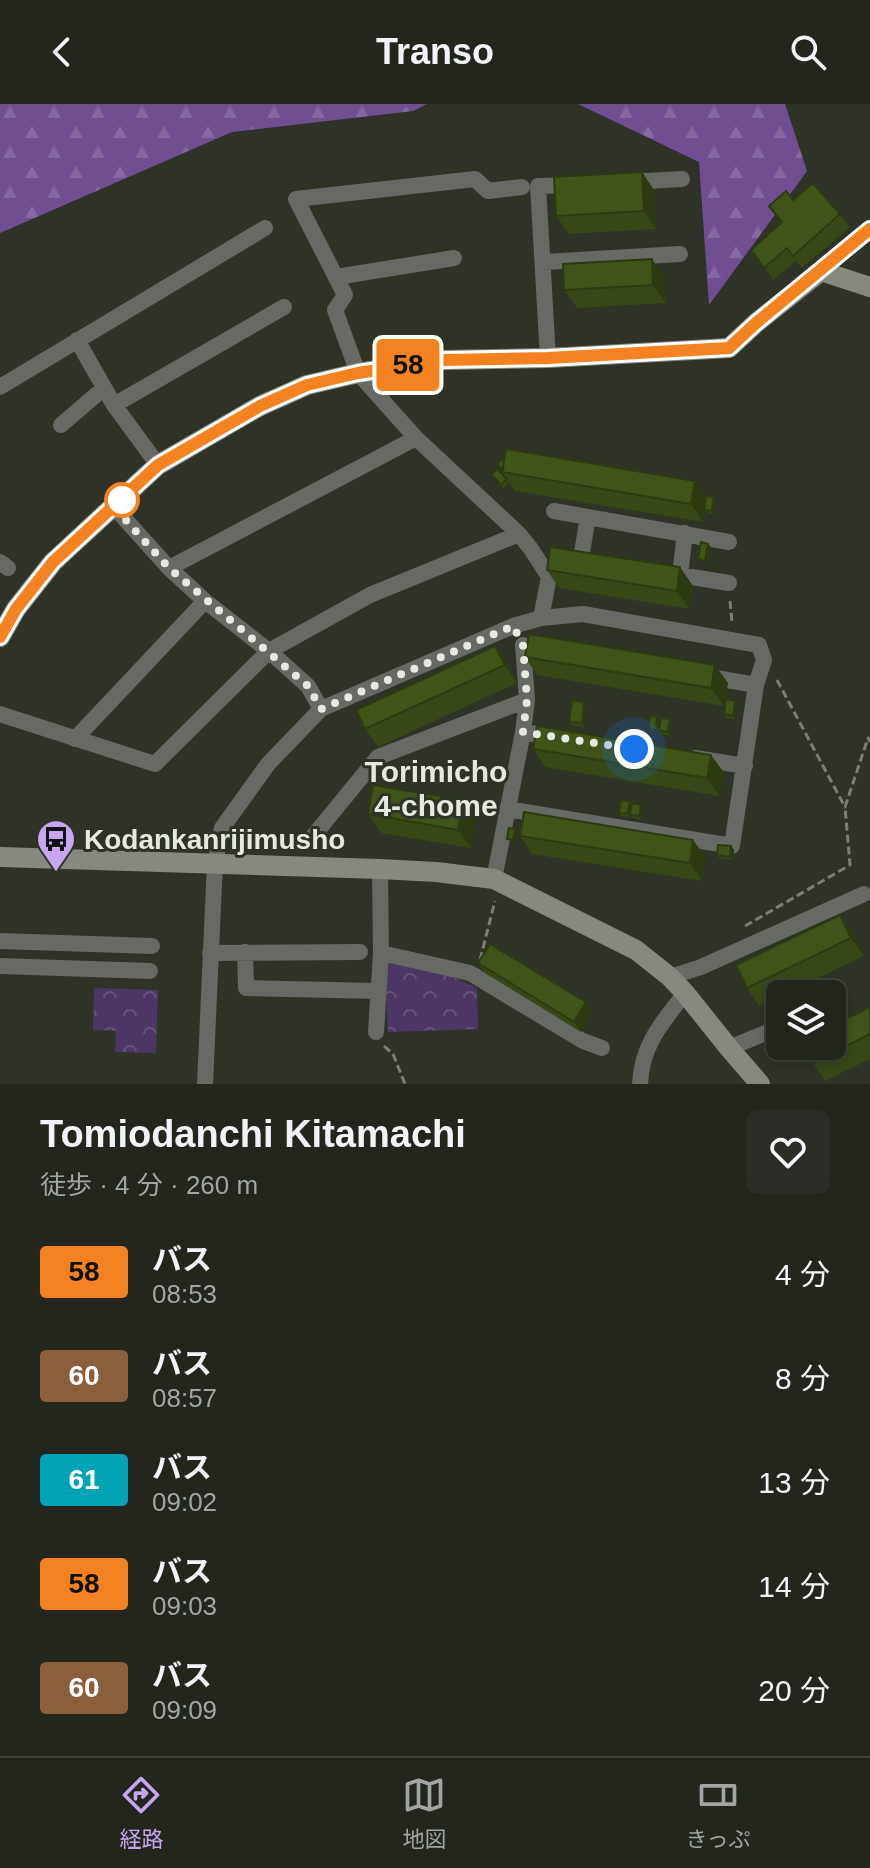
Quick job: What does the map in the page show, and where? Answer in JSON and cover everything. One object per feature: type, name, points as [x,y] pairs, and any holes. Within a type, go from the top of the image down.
[{"type":"street","points":[[522,187],[488,191],[475,179],[296,199],[345,295],[335,310],[358,373],[416,438],[519,534],[531,549],[549,577],[541,618]]},
{"type":"street","points":[[548,358],[538,186],[682,179]]},
{"type":"street","points":[[0,387],[265,228]]},
{"type":"street","points":[[0,637],[16,609],[53,562],[158,465],[260,406],[307,385],[358,373],[444,360],[729,348],[870,229]]},
{"type":"street","points":[[544,262],[680,254]]},
{"type":"street","points":[[336,277],[454,258]]},
{"type":"street","points":[[821,271],[870,287]]},
{"type":"street","points":[[114,405],[284,307]]},
{"type":"street","points":[[77,340],[114,405],[158,465]]},
{"type":"street","points":[[61,425],[104,388]]},
{"type":"street","points":[[169,568],[416,438]]},
{"type":"street","points":[[114,507],[169,568],[308,686],[321,709]]},
{"type":"street","points":[[554,511],[729,542]]},
{"type":"street","points":[[531,549],[575,557],[588,517]]},
{"type":"street","points":[[680,575],[685,533]]},
{"type":"street","points":[[0,714],[155,764],[269,651],[370,595],[519,534]]},
{"type":"street","points":[[652,570],[729,583]]},
{"type":"street","points":[[75,739],[205,601]]},
{"type":"street","points":[[205,1084],[215,863],[222,828],[268,764],[321,709],[513,626],[541,618],[583,614],[759,645],[764,660],[756,685],[732,846],[507,809]]},
{"type":"street","points":[[497,881],[527,700],[523,645],[513,626]]},
{"type":"street","points":[[523,645],[570,653]]},
{"type":"street","points":[[694,674],[756,685]]},
{"type":"street","points":[[310,840],[378,757],[527,700]]},
{"type":"street","points":[[523,732],[567,739]]},
{"type":"street","points":[[686,757],[745,766]]},
{"type":"street","points":[[0,857],[380,869],[436,872],[497,881],[636,950],[685,993],[760,1084]]},
{"type":"street","points":[[376,1032],[381,953],[380,869]]},
{"type":"street","points":[[670,977],[701,967],[864,894]]},
{"type":"street","points":[[0,941],[152,946]]},
{"type":"street","points":[[59,968],[60,942]]},
{"type":"street","points":[[128,970],[129,945]]},
{"type":"street","points":[[245,952],[246,988],[378,991]]},
{"type":"street","points":[[210,953],[360,952]]},
{"type":"street","points":[[381,953],[470,973],[583,1041],[602,1048]]},
{"type":"street","points":[[0,966],[150,971]]},
{"type":"street","points":[[640,1084],[653,1035],[685,993]]},
{"type":"street","points":[[729,1048],[766,1033]]},
{"type":"path","points":[[745,927],[850,865],[845,807],[759,645]]},
{"type":"path","points":[[845,807],[868,738],[870,742]]},
{"type":"path","points":[[476,977],[497,881]]},
{"type":"path","points":[[376,1032],[375,1039],[393,1054],[405,1084]]},
{"type":"green space","points":[[0,104],[427,104],[413,111],[232,132],[0,233]]},
{"type":"green space","points":[[578,104],[785,104],[807,171],[709,305],[699,162]]},
{"type":"green space","points":[[388,963],[449,975],[477,988],[478,1029],[388,1032],[385,980]]},
{"type":"green space","points":[[94,988],[158,990],[156,1053],[115,1052],[116,1031],[93,1030]]},
{"type":"building","points":[[642,172],[644,211],[556,216],[554,177]]},
{"type":"building","points":[[813,183],[840,214],[793,256],[787,248],[764,268],[751,250],[782,222],[769,206],[786,191],[793,200]]},
{"type":"building","points":[[652,259],[653,285],[564,290],[563,264]]},
{"type":"building","points":[[506,449],[695,481],[691,504],[502,472]]},
{"type":"building","points":[[497,469],[507,479],[501,485],[491,474]]},
{"type":"building","points":[[706,496],[714,497],[712,511],[704,510]]},
{"type":"building","points":[[701,542],[708,544],[705,561],[698,559]]},
{"type":"building","points":[[550,547],[680,567],[677,591],[547,570]]},
{"type":"building","points":[[529,634],[715,665],[711,688],[525,657]]},
{"type":"building","points":[[495,646],[505,665],[365,729],[356,710]]},
{"type":"building","points":[[726,699],[735,701],[733,716],[724,714]]},
{"type":"building","points":[[572,700],[584,702],[582,723],[569,722]]},
{"type":"building","points":[[650,716],[657,717],[656,730],[649,729]]},
{"type":"building","points":[[661,718],[670,719],[668,732],[659,731]]},
{"type":"building","points":[[537,726],[711,755],[707,778],[533,749]]},
{"type":"building","points":[[373,785],[463,800],[458,830],[368,814]]},
{"type":"building","points":[[621,800],[630,802],[627,814],[619,813]]},
{"type":"building","points":[[632,803],[641,805],[639,816],[630,815]]},
{"type":"building","points":[[524,812],[693,840],[690,863],[520,836]]},
{"type":"building","points":[[509,828],[515,829],[513,840],[507,839]]},
{"type":"building","points":[[718,845],[731,846],[730,857],[717,855]]},
{"type":"building","points":[[840,915],[851,938],[747,988],[736,965]]},
{"type":"building","points":[[490,944],[586,1002],[574,1022],[478,963]]},
{"type":"building","points":[[870,1007],[870,1034],[846,1046],[846,1019]]},
{"type":"bus line","name":"58","points":[[0,637],[16,609],[53,562],[158,465],[260,406],[307,385],[358,373],[444,360],[729,348],[870,229]]},
{"type":"place","name":"Kodankanrijimusho","points":[[56,873]]},
{"type":"district","name":"Torimicho 4-chome","points":[[436,788]]},
{"type":"route","points":[[122,500],[114,507],[169,568],[308,686],[321,709],[513,626],[523,645],[527,700],[523,732],[634,749]]}]
